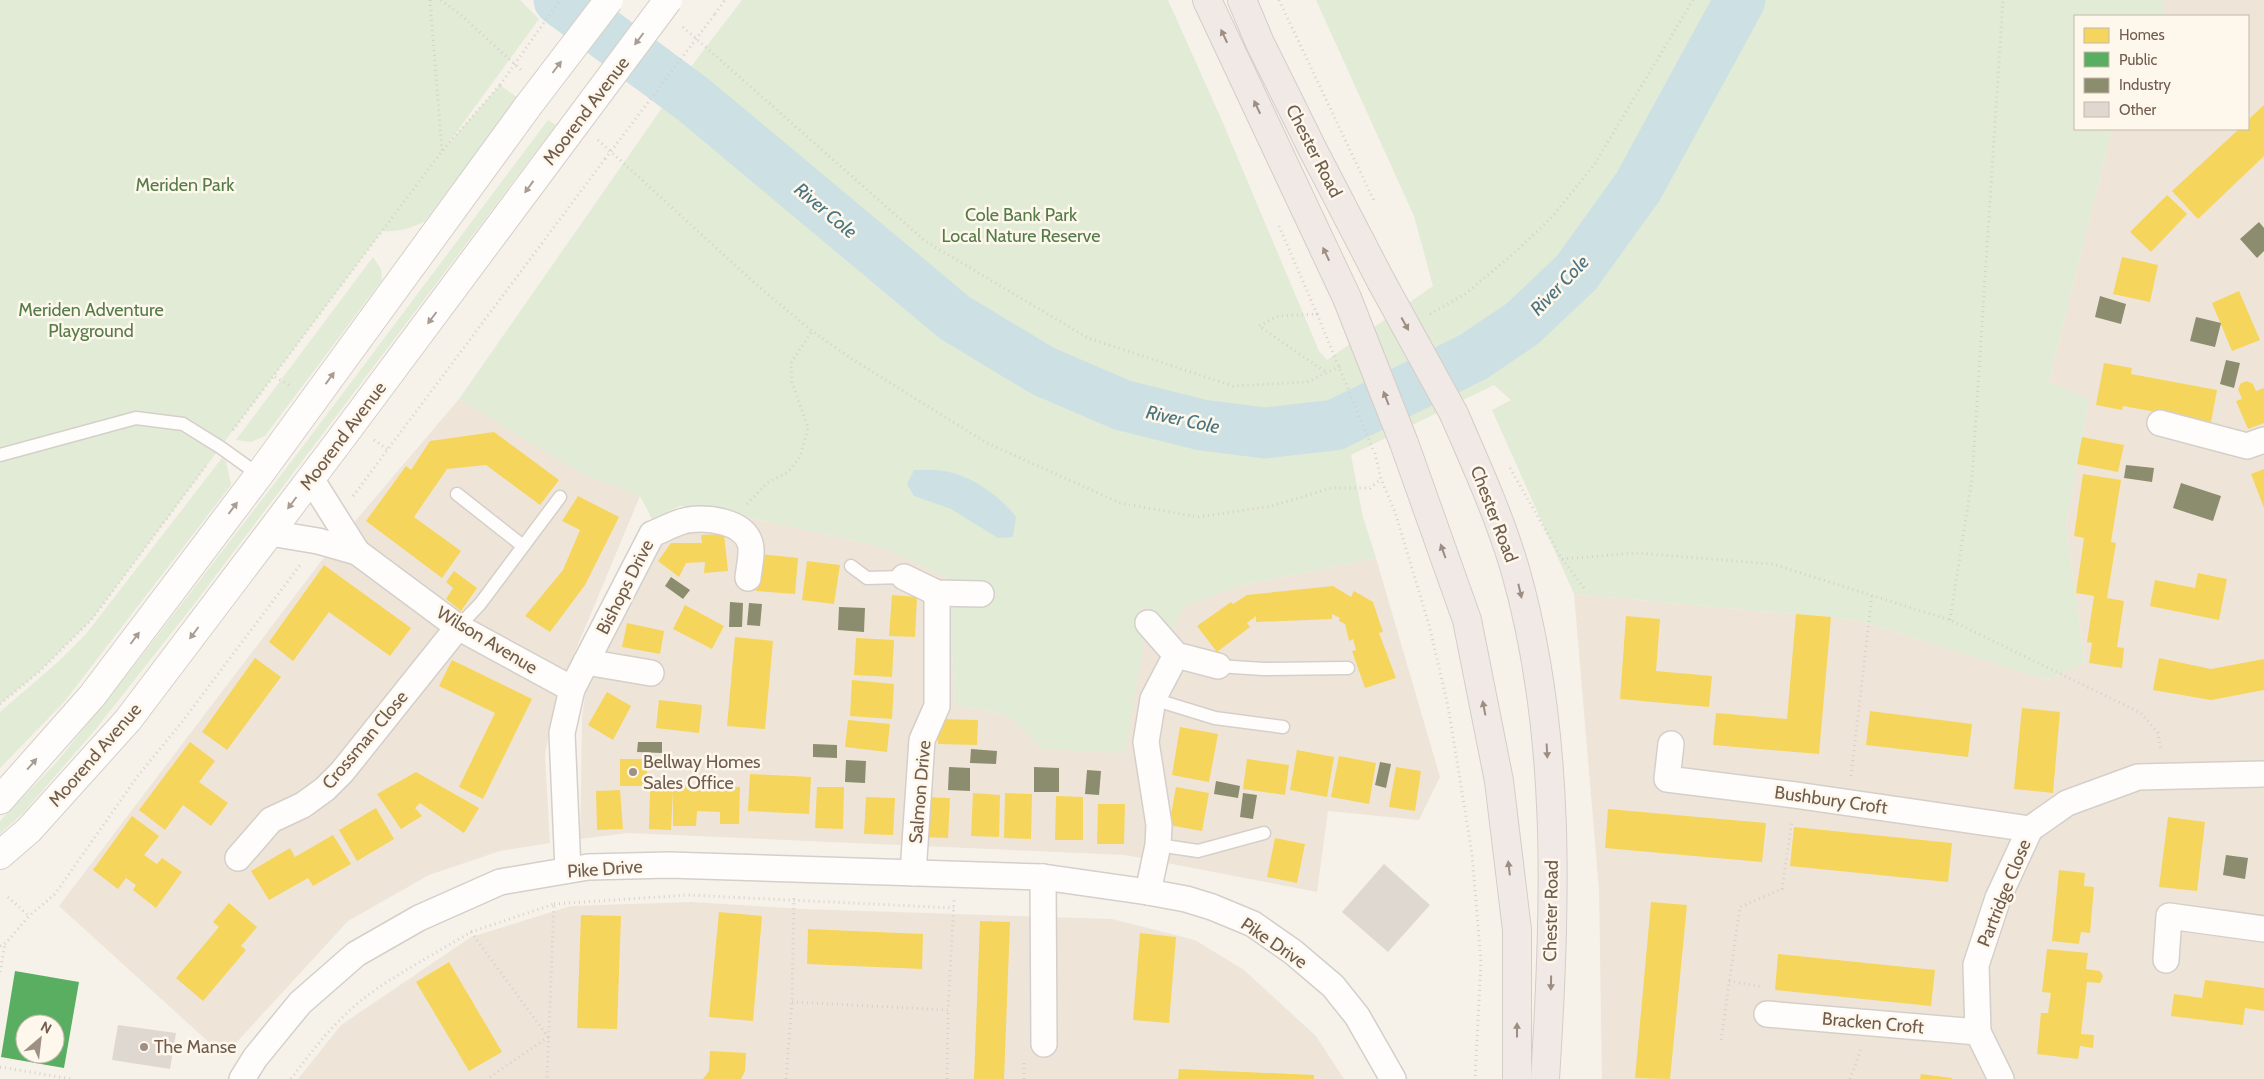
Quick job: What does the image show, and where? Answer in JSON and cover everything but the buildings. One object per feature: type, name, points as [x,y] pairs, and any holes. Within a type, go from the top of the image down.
[{"type":"highway","name":"Chester Road","points":[[1207,0],[1347,298],[1404,443],[1467,620],[1499,781],[1517,930],[1517,1079]]},
{"type":"highway","name":"Chester Road","points":[[1242,0],[1260,43],[1313,150],[1381,281],[1454,414],[1501,524],[1515,571],[1545,711],[1552,853],[1550,996],[1545,1079]]},
{"type":"street","points":[[0,800],[92,696],[259,475],[528,106],[609,0]]},
{"type":"street","name":"Moorend Avenue","points":[[0,856],[29,830],[128,720],[311,479],[668,0]]},
{"type":"street","points":[[2160,423],[2247,446],[2264,440]]},
{"type":"street","name":"Wilson Avenue","points":[[311,479],[357,552]]},
{"type":"street","name":"Bishops Drive","points":[[568,870],[562,733],[572,689],[652,534],[687,520],[711,519],[735,526]]},
{"type":"street","points":[[735,526],[746,533],[751,545],[748,578]]},
{"type":"street","name":"Wilson Avenue","points":[[270,533],[318,541],[357,552],[458,627],[572,689]]},
{"type":"street","points":[[904,578],[937,593],[981,594]]},
{"type":"street","name":"Salmon Drive","points":[[913,874],[922,740],[937,706],[937,593]]},
{"type":"street","points":[[1148,622],[1176,655],[1218,666]]},
{"type":"street","name":"Crossman Close","points":[[238,858],[271,820],[303,805],[325,789],[342,772],[458,627]]},
{"type":"street","points":[[1148,892],[1158,846],[1159,825],[1146,742],[1153,699],[1176,655]]},
{"type":"street","points":[[586,662],[651,674]]},
{"type":"street","name":"Bushbury Croft","points":[[1671,744],[1667,779],[1795,795],[2030,829]]},
{"type":"street","name":"Partridge Close","points":[[2001,1079],[1978,1032],[1976,965],[1998,898],[2030,829],[2068,804],[2138,777],[2264,774]]},
{"type":"street","name":"Pike Drive","points":[[242,1079],[255,1058],[300,1003],[356,954],[419,918],[500,882],[588,867],[669,865],[794,871],[1043,877],[1186,899],[1253,924],[1293,952],[1333,986],[1357,1016],[1393,1079]]},
{"type":"street","points":[[1043,877],[1044,1044]]},
{"type":"street","points":[[2166,960],[2169,916],[2264,929]]},
{"type":"street","name":"Bracken Croft","points":[[1767,1014],[1978,1032]]},
{"type":"lane","points":[[0,455],[136,418],[182,424],[220,447],[259,475]]},
{"type":"lane","points":[[457,494],[524,546]]},
{"type":"lane","points":[[458,627],[480,604],[560,497]]},
{"type":"lane","points":[[851,566],[867,578],[904,578]]},
{"type":"lane","points":[[1218,666],[1263,669],[1348,668]]},
{"type":"lane","points":[[1153,699],[1215,718],[1282,728]]},
{"type":"lane","points":[[1158,846],[1198,851],[1264,833]]},
{"type":"path","points":[[430,0],[442,151],[500,85],[560,0]]},
{"type":"path","points":[[440,0],[462,16],[526,74]]},
{"type":"path","points":[[604,160],[725,0]]},
{"type":"path","points":[[1279,0],[1379,211]]},
{"type":"path","points":[[1422,319],[1465,294],[1514,254],[1551,218],[1594,166],[1693,0]]},
{"type":"path","points":[[1950,620],[1972,479],[2002,0]]},
{"type":"path","points":[[681,26],[925,241],[1088,338],[1233,386],[1307,382],[1344,364]]},
{"type":"path","points":[[598,139],[759,288],[812,332],[855,361],[987,442],[1120,503],[1198,517],[1272,506],[1331,488],[1370,488],[1381,479]]},
{"type":"path","points":[[1307,292],[1375,453],[1381,479],[1394,512],[1429,625],[1448,706],[1472,854],[1480,962],[1475,1079]]},
{"type":"path","points":[[1317,314],[1278,316],[1259,326],[1327,373]]},
{"type":"path","points":[[735,526],[747,504],[767,484],[788,472],[800,457],[808,428],[792,382],[791,364],[812,332]]},
{"type":"path","points":[[1508,464],[1562,558],[1585,589]]},
{"type":"path","points":[[1562,558],[1636,553],[1772,564],[1950,620],[2141,713],[2158,733],[2164,776]]},
{"type":"path","points":[[1847,803],[1872,595]]},
{"type":"path","points":[[1721,1040],[1740,907],[1782,889],[1795,795]]},
{"type":"path","points":[[786,1079],[792,1002],[794,871]]},
{"type":"path","points":[[948,1079],[948,1010],[956,875]]},
{"type":"path","points":[[291,1079],[318,1042],[342,1017],[374,991],[471,932],[554,904],[688,895],[793,902],[954,908]]},
{"type":"path","points":[[8,897],[29,916]]},
{"type":"path","points":[[547,1079],[554,904]]},
{"type":"path","points":[[471,932],[548,1037]]},
{"type":"path","points":[[0,972],[6,944]]},
{"type":"path","points":[[792,1002],[948,1010]]},
{"type":"path","points":[[486,1079],[548,1037]]},
{"type":"path","points":[[0,1067],[71,1079]]},
{"type":"shaded area","points":[[2163,0],[2264,0],[2264,1079],[1602,1079],[1599,890],[1574,594],[1857,620],[2048,680],[2085,662],[2066,525],[2089,399],[2049,382],[2112,130],[2249,130],[2249,15],[2163,15]]},
{"type":"shaded area","points":[[459,399],[581,473],[640,496],[557,695],[545,754],[550,843],[500,851],[429,875],[348,921],[224,1056],[59,906],[322,560]]},
{"type":"shaded area","points":[[914,470],[939,470],[953,473],[971,480],[988,490],[1004,503],[1016,517],[1013,537],[998,538],[951,509],[914,496],[907,484]]},
{"type":"shaded area","points":[[705,508],[879,546],[948,578],[955,705],[1007,715],[1044,749],[1144,642],[1134,620],[1144,605],[1185,606],[1239,586],[1376,558],[1440,777],[1419,820],[1328,811],[1317,892],[1125,855],[628,833],[580,839],[582,717],[587,683],[664,537]]},
{"type":"shaded area","points":[[692,902],[803,909],[1112,919],[1195,940],[1244,970],[1316,1036],[1344,1079],[298,1079],[341,1025],[471,937],[571,906]]},
{"type":"green space","name":"Meriden Park","points":[[0,0],[520,0],[539,19],[448,144],[500,85],[518,98],[425,221],[404,229],[382,231],[92,619],[39,672],[0,704]]},
{"type":"green space","name":"Cole Bank Park Local Nature Reserve","points":[[742,0],[1168,0],[1223,123],[1319,351],[1327,360],[1433,286],[1414,216],[1316,0],[2163,0],[2163,15],[2074,15],[2074,130],[2112,130],[2049,382],[2089,399],[2066,525],[2085,662],[2048,680],[1857,620],[1574,594],[1492,410],[1511,400],[1494,385],[1351,455],[1363,517],[1376,558],[1239,586],[1185,606],[1171,631],[1144,605],[1134,620],[1144,642],[1125,753],[1043,749],[1007,715],[955,705],[948,578],[879,546],[705,508],[680,506],[652,519],[640,496],[581,473],[459,399],[687,72]]},
{"type":"green space","points":[[548,120],[556,125],[192,607],[95,730],[24,812],[0,834],[0,821],[56,763],[137,662],[304,445]]},
{"type":"green space","points":[[373,257],[381,269],[382,280],[265,436],[251,442],[236,440]]},
{"type":"green space","points":[[222,458],[226,461],[231,485],[64,702],[0,768],[0,712],[58,662],[86,634]]},
{"type":"waterway","name":"River Cole","points":[[559,0],[694,100],[955,318],[1043,371],[1122,405],[1202,425],[1265,433],[1335,425],[1473,357],[1522,324],[1576,273],[1638,187],[1740,0]]},
{"type":"place","name":"Bellway Homes Sales Office","points":[[633,772]]},
{"type":"place","name":"The Manse","points":[[144,1047]]},
{"type":"park label","name":"Meriden Adventure Playground","points":[[91,320]]}]
